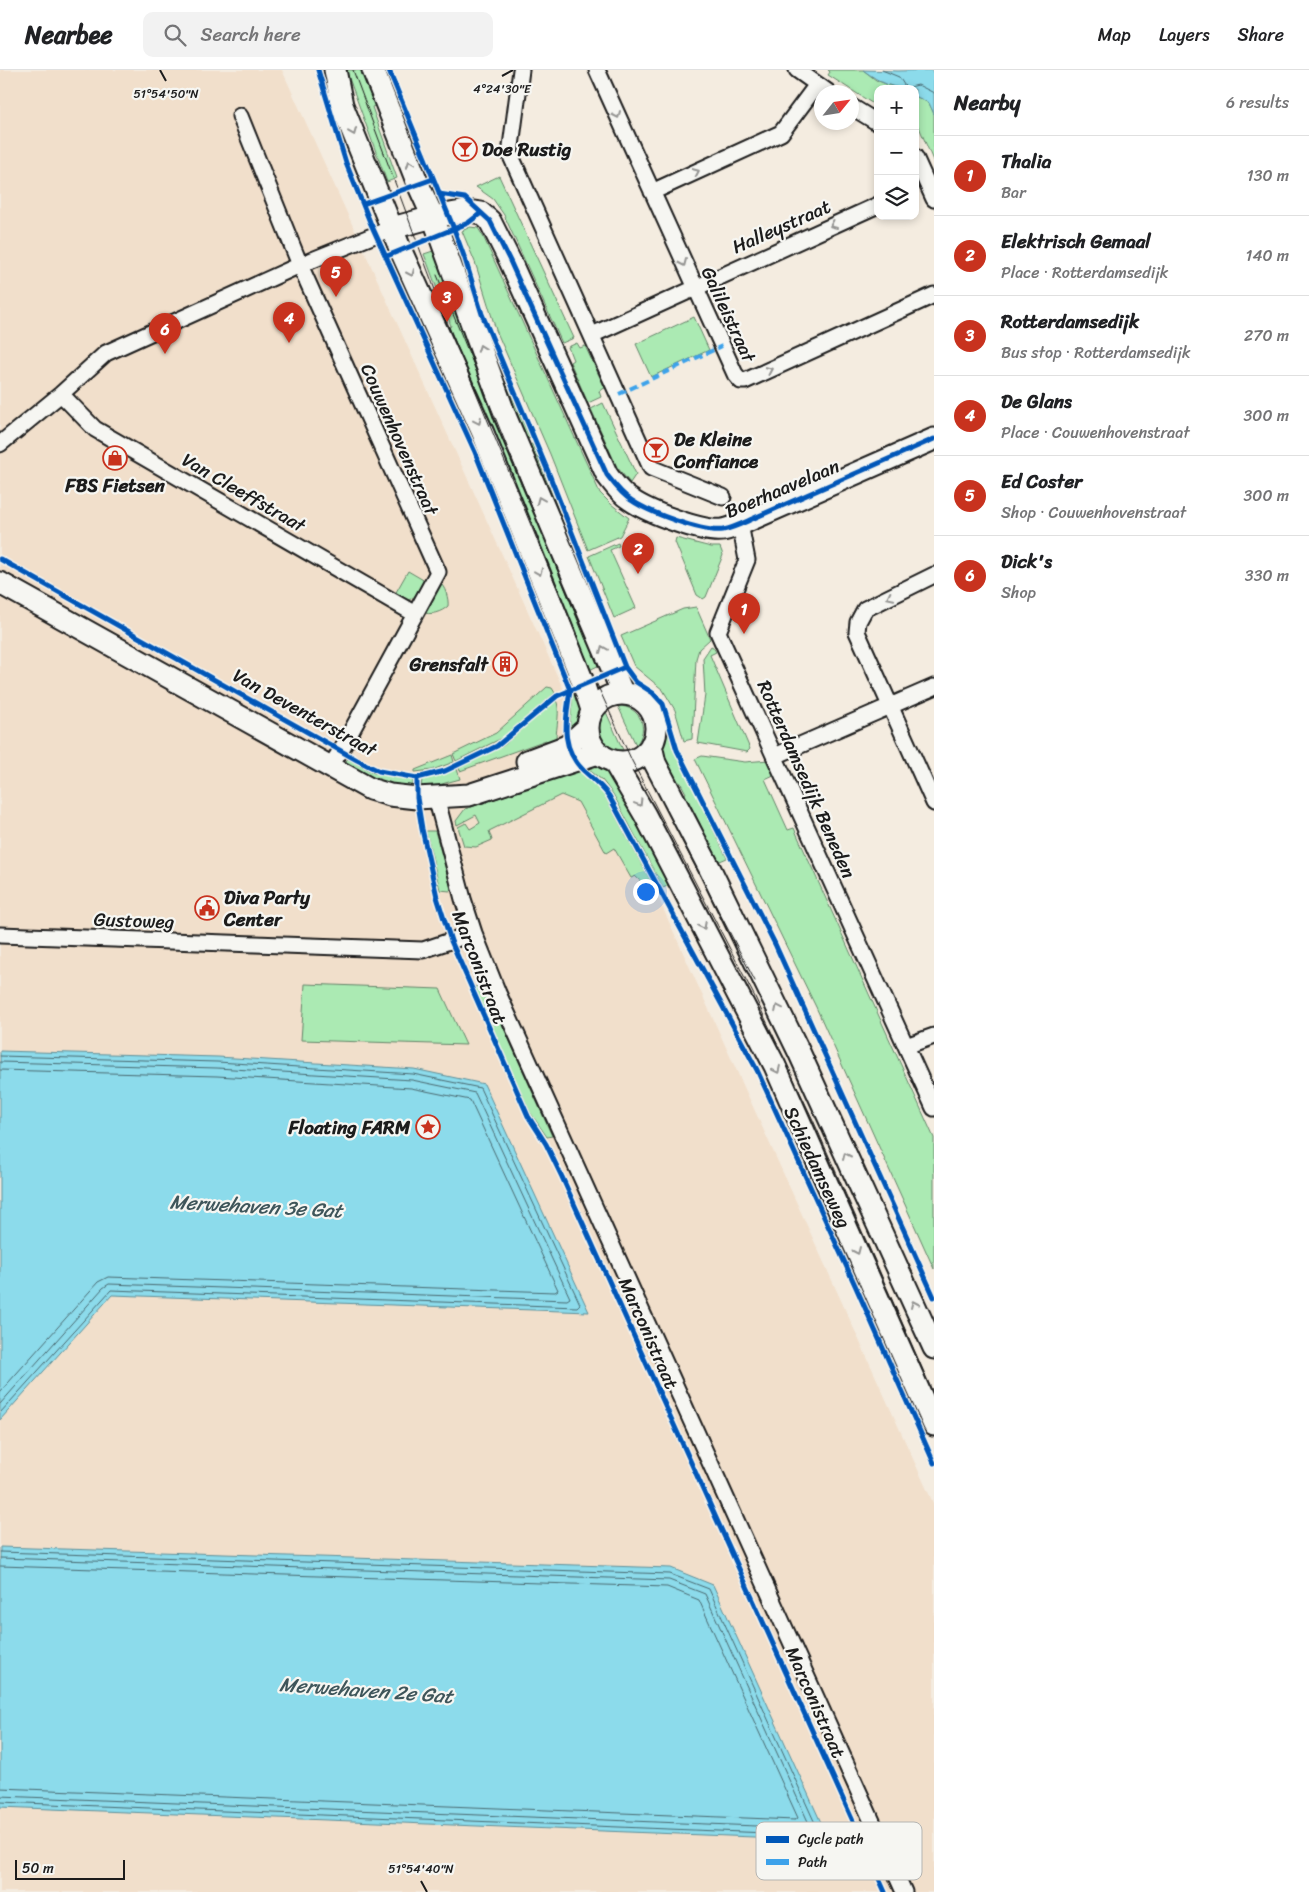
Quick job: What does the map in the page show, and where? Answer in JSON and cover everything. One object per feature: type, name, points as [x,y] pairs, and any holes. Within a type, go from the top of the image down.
[{"type":"main road","points":[[335,70],[342,105],[436,332],[483,433],[581,677],[590,719],[588,737],[606,757],[623,762],[639,758],[651,746],[656,729],[652,712],[640,699],[623,694],[606,698],[590,719]]},
{"type":"main road","points":[[373,70],[433,217],[506,418],[623,694]]},
{"type":"main road","name":"Boerhaavelaan","points":[[392,228],[433,217],[466,211],[482,213],[490,221],[607,475],[624,496],[647,508],[705,529],[722,530],[740,524],[934,439]]},
{"type":"main road","name":"Van Deventerstraat","points":[[0,582],[370,789],[390,795],[417,798],[469,794],[606,757]]},
{"type":"main road","name":"Van Deventerstraat","points":[[436,797],[567,746],[590,719]]},
{"type":"main road","name":"Schiedamseweg","points":[[651,746],[655,763],[710,869],[799,1052],[934,1348]]},
{"type":"main road","name":"Schiedamseweg","points":[[606,757],[645,814],[775,1066],[934,1425]]},
{"type":"street","points":[[521,70],[510,154],[651,468],[723,497]]},
{"type":"street","name":"Galileistraat","points":[[597,70],[694,288],[735,374],[741,381],[745,381],[934,295]]},
{"type":"street","points":[[797,70],[817,85]]},
{"type":"street","points":[[652,192],[781,133],[814,98]]},
{"type":"street","points":[[859,111],[874,121]]},
{"type":"street","name":"Couwenhovenstraat","points":[[240,116],[300,265],[438,572],[330,767]]},
{"type":"street","points":[[921,185],[934,199]]},
{"type":"street","name":"Halleystraat","points":[[592,335],[874,206]]},
{"type":"street","points":[[0,444],[61,394],[106,353],[300,265],[392,228]]},
{"type":"street","name":"Van Cleeffstraat","points":[[61,394],[95,429],[415,614]]},
{"type":"street","name":"Rotterdamsedijk Beneden","points":[[740,524],[747,560],[718,632],[934,1108]]},
{"type":"street","points":[[933,798],[857,632],[858,622],[865,609],[934,575]]},
{"type":"street","points":[[775,756],[934,687]]},
{"type":"street","name":"Marconistraat","points":[[436,797],[463,899],[474,933],[498,993],[872,1822]]},
{"type":"street","name":"Gustoweg","points":[[0,935],[423,950],[474,933]]},
{"type":"street","points":[[906,1046],[934,1036]]},
{"type":"street","name":"Marconistraat","points":[[899,1880],[904,1892]]},
{"type":"shaded area","points":[[0,70],[282,70],[934,1505],[934,1892],[0,1892]]},
{"type":"green space","points":[[346,70],[369,70],[382,103],[372,107],[397,178],[387,182]]},
{"type":"green space","points":[[828,70],[863,70],[876,80],[888,85],[874,85],[874,104],[859,95],[859,85],[844,85],[828,75],[830,72]]},
{"type":"green space","points":[[919,98],[929,103],[934,114],[934,163],[919,127]]},
{"type":"green space","points":[[499,176],[574,338],[562,343],[504,215],[493,199],[476,187]]},
{"type":"green space","points":[[470,227],[478,228],[483,236],[600,493],[629,518],[620,536],[588,550],[550,454],[496,330],[475,262],[462,231]]},
{"type":"green space","points":[[455,243],[486,337],[530,438],[527,439],[449,245]]},
{"type":"green space","points":[[436,250],[604,663],[585,672],[445,330],[451,326],[424,254]]},
{"type":"green space","points":[[694,317],[709,350],[651,377],[636,344]]},
{"type":"green space","points":[[577,343],[580,348],[585,346],[605,388],[599,391],[601,397],[588,403],[570,362],[573,360],[568,347]]},
{"type":"green space","points":[[603,403],[636,474],[630,483],[617,467],[591,409]]},
{"type":"green space","points":[[532,444],[598,609],[529,445]]},
{"type":"green space","points":[[676,538],[711,547],[720,547],[723,555],[706,597],[703,599],[697,595],[675,542]]},
{"type":"green space","points":[[618,543],[619,546],[610,550],[636,608],[614,618],[589,556]]},
{"type":"green space","points":[[408,571],[425,581],[414,597],[409,600],[395,594]]},
{"type":"green space","points":[[439,582],[446,593],[448,606],[436,613],[422,612]]},
{"type":"green space","points":[[696,607],[710,639],[699,649],[696,659],[692,739],[684,741],[675,710],[663,690],[634,666],[621,636],[683,609]]},
{"type":"green space","points":[[711,646],[716,652],[710,655],[750,749],[747,752],[698,743],[705,695],[703,658]]},
{"type":"green space","points":[[628,679],[653,698],[660,709],[671,742],[727,858],[713,864],[698,825],[700,824],[686,793],[680,782],[676,783],[673,779],[660,750],[659,744],[662,727],[659,712],[646,697],[629,685]]},
{"type":"green space","points":[[547,687],[552,688],[555,693],[502,738],[456,761],[453,754],[496,733]]},
{"type":"green space","points":[[580,690],[582,704],[581,719],[569,734],[573,693]]},
{"type":"green space","points":[[556,700],[558,713],[556,739],[547,742],[546,740],[460,771],[459,768],[503,746]]},
{"type":"green space","points":[[618,706],[632,710],[640,719],[642,732],[636,745]]},
{"type":"green space","points":[[606,712],[623,750],[610,746],[601,737],[600,725]]},
{"type":"green space","points":[[452,755],[454,762],[432,770],[415,772],[415,770]]},
{"type":"green space","points":[[702,756],[745,762],[769,760],[776,774],[765,779],[788,830],[794,828],[934,1138],[934,1269],[816,1007],[695,759]]},
{"type":"green space","points":[[348,759],[374,773],[411,780],[413,788],[383,784],[348,766],[346,761]]},
{"type":"green space","points":[[595,764],[607,769],[675,882],[663,888],[613,794],[602,780],[584,766]]},
{"type":"green space","points":[[457,769],[460,779],[421,787],[422,780]]},
{"type":"green space","points":[[579,771],[599,788],[605,796],[656,891],[653,893],[635,876],[631,878],[614,848],[606,853],[578,802],[561,795],[489,831],[492,840],[476,847],[464,846],[458,827],[466,823],[470,829],[480,823],[476,815],[457,825],[456,821],[465,809]]},
{"type":"green space","points":[[426,831],[435,831],[451,888],[450,891],[440,890]]},
{"type":"green space","points":[[305,984],[440,989],[466,1045],[301,1040]]},
{"type":"green space","points":[[474,986],[487,990],[552,1136],[547,1137],[530,1112]]},
{"type":"water","points":[[863,70],[932,70],[934,75],[934,114],[929,103],[919,98],[919,85],[890,85]]},
{"type":"water","name":"Merwehaven 3e Gat","points":[[0,1051],[218,1057],[414,1069],[484,1084],[589,1312],[112,1295],[0,1420]]},
{"type":"water","name":"Merwehaven 2e Gat","points":[[0,1547],[671,1568],[713,1585],[821,1822],[756,1822],[756,1837],[0,1807]]},
{"type":"tram line","points":[[353,70],[447,322],[595,680],[632,761],[755,997],[813,1120],[934,1395]]},
{"type":"tram line","points":[[437,275],[586,640]]},
{"type":"tram line","points":[[682,841],[755,981]]},
{"type":"marked path","points":[[619,394],[722,346]]},
{"type":"cycle path","points":[[318,70],[346,163],[370,222],[475,452],[570,690],[566,733],[571,753],[576,762],[609,796],[757,1070],[934,1463]]},
{"type":"cycle path","points":[[389,70],[454,229],[482,314],[547,469],[625,667],[636,682],[653,693],[663,704],[677,750],[775,944],[934,1297]]},
{"type":"cycle path","points":[[363,204],[433,179]]},
{"type":"cycle path","points":[[439,194],[465,198],[490,221],[607,475],[624,495],[639,505],[676,521],[703,528],[723,530],[742,524],[934,439]]},
{"type":"cycle path","points":[[387,256],[468,223],[481,213]]},
{"type":"cycle path","points":[[0,559],[357,760],[379,771],[417,778],[445,771],[497,746],[557,696],[625,667]]},
{"type":"cycle path","points":[[417,778],[417,798],[422,829],[437,897],[451,941],[528,1116],[546,1144],[562,1177],[853,1822]]},
{"type":"cycle path","points":[[880,1880],[885,1892]]},
{"type":"place","name":"Doe Rustig","points":[[465,149]]},
{"type":"place","name":"Ed Coster","points":[[336,297]]},
{"type":"place","name":"Rotterdamsedijk","points":[[447,322]]},
{"type":"place","name":"De Glans","points":[[289,343]]},
{"type":"place","name":"Dick's","points":[[165,354]]},
{"type":"place","name":"De Kleine Confiance","points":[[656,450]]},
{"type":"place","name":"FBS Fietsen","points":[[115,458]]},
{"type":"place","name":"Elektrisch Gemaal","points":[[638,574]]},
{"type":"place","name":"Thalia","points":[[744,634]]},
{"type":"place","name":"Grensfalt","points":[[505,664]]},
{"type":"place","name":"Diva Party Center","points":[[207,908]]},
{"type":"place","name":"Floating FARM","points":[[428,1127]]}]
